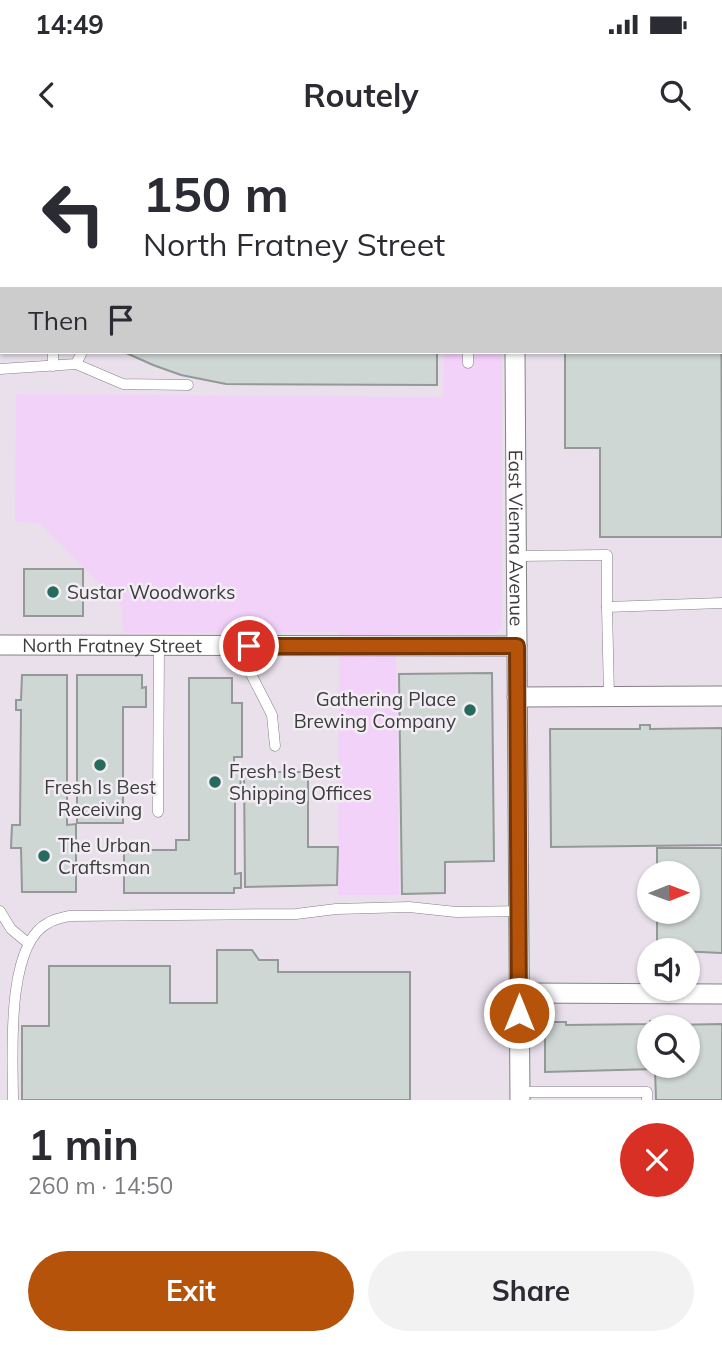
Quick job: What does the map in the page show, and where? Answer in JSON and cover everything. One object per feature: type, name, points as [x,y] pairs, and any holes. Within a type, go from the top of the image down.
[{"type":"street","name":"East Vienna Avenue","points":[[516,354],[520,1096]]},
{"type":"street","name":"North Fratney Street","points":[[0,645],[517,646]]},
{"type":"street","points":[[517,697],[722,696]]},
{"type":"street","points":[[519,993],[722,993]]},
{"type":"lane","points":[[53,354],[53,366]]},
{"type":"lane","points":[[76,365],[81,354]]},
{"type":"lane","points":[[468,354],[468,363]]},
{"type":"lane","points":[[0,369],[76,365],[123,384],[188,385]]},
{"type":"lane","points":[[517,556],[607,555],[609,696]]},
{"type":"lane","points":[[607,607],[722,603]]},
{"type":"lane","points":[[158,813],[159,646]]},
{"type":"lane","points":[[249,646],[251,674],[272,715],[275,746]]},
{"type":"lane","points":[[13,1100],[14,990],[28,943],[46,923],[69,916],[296,914],[336,909],[519,911]]},
{"type":"lane","points":[[0,911],[11,929],[28,943]]},
{"type":"lane","points":[[520,1096],[647,1092],[647,1100]]},
{"type":"shaded area","points":[[0,354],[722,354],[722,1100],[0,1100]]},
{"type":"shaded area","points":[[444,354],[502,354],[501,629],[496,633],[396,634],[399,895],[338,895],[339,632],[123,633],[122,606],[39,523],[15,522],[16,394],[443,397]]},
{"type":"building","points":[[128,354],[437,354],[437,385],[226,384],[181,375]]},
{"type":"building","points":[[565,354],[721,354],[722,537],[600,537],[600,448],[565,448]]},
{"type":"building","name":"Sustar Woodworks","points":[[24,569],[83,569],[83,616],[24,616]]},
{"type":"building","points":[[492,673],[494,861],[445,862],[445,893],[402,894],[399,674]]},
{"type":"building","points":[[22,675],[67,675],[67,825],[76,824],[76,892],[22,892],[21,848],[11,848],[12,825],[20,825],[21,710],[16,710],[16,700],[21,700]]},
{"type":"building","name":"Fresh Is Best Receiving","points":[[77,675],[142,675],[142,688],[146,687],[146,707],[123,707],[123,823],[77,823]]},
{"type":"building","name":"Fresh Is Best Shipping Offices","points":[[189,678],[232,678],[232,703],[242,703],[242,757],[234,757],[234,771],[241,771],[240,793],[235,793],[235,874],[241,873],[241,888],[234,888],[234,893],[124,893],[124,850],[176,850],[176,840],[189,840]]},
{"type":"building","points":[[640,725],[650,725],[650,729],[722,728],[722,845],[551,847],[550,729],[640,729]]},
{"type":"building","points":[[244,772],[308,772],[308,847],[338,847],[337,885],[245,887]]},
{"type":"building","points":[[657,848],[722,848],[722,953],[700,952],[700,938],[657,938],[657,924],[700,924],[700,861],[657,861]]},
{"type":"building","points":[[217,950],[252,950],[259,960],[278,960],[278,972],[410,972],[410,1100],[22,1100],[22,1026],[49,1026],[49,966],[170,966],[170,1003],[217,1003]]},
{"type":"building","points":[[545,1022],[566,1022],[566,1025],[637,1024],[637,1069],[545,1072]]},
{"type":"building","points":[[700,1024],[722,1024],[722,1100],[656,1100],[655,1078],[700,1078]]},
{"type":"place","name":"Sustar Woodworks","points":[[53,592]]},
{"type":"place","name":"Gathering Place Brewing Company","points":[[470,710]]},
{"type":"place","name":"Fresh Is Best Receiving","points":[[100,765]]},
{"type":"place","name":"Fresh Is Best Shipping Offices","points":[[215,782]]},
{"type":"place","name":"The Urban Craftsman","points":[[44,856]]},
{"type":"route","points":[[249,646],[517,646],[519,1013]]}]
